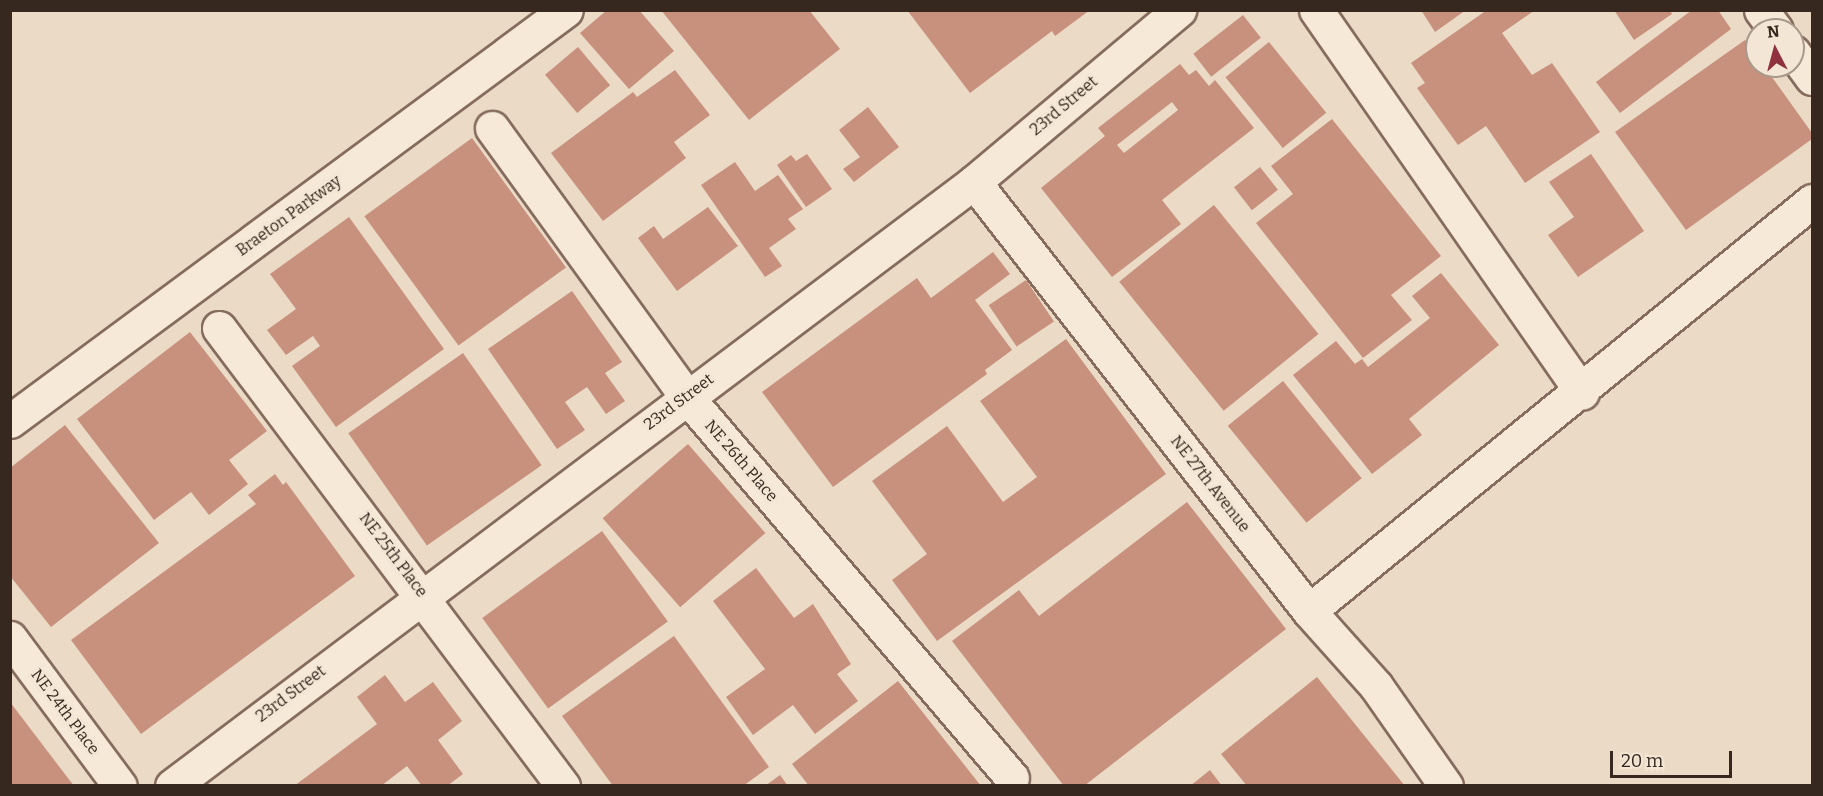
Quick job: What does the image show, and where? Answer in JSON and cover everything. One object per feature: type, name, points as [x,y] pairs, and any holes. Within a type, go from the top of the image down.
[{"type":"street","name":"Braeton Parkway","points":[[10,421],[566,10]]},
{"type":"street","name":"23rd Street","points":[[172,786],[422,593],[974,182],[1179,10]]},
{"type":"street","points":[[1316,10],[1582,393]]},
{"type":"street","name":"NE 26th Place","points":[[492,128],[686,396],[1012,777]]},
{"type":"street","name":"NE 27th Avenue","points":[[974,182],[1309,611],[1376,686],[1446,786]]},
{"type":"street","points":[[1309,611],[1582,393],[1812,201]]},
{"type":"street","name":"NE 25th Place","points":[[219,328],[422,593],[563,786]]},
{"type":"street","name":"NE 24th Place","points":[[10,638],[120,786]]},
{"type":"building","points":[[607,10],[639,10],[674,51],[629,89],[580,33]]},
{"type":"building","points":[[661,10],[809,10],[840,49],[749,120]]},
{"type":"building","points":[[907,10],[1090,10],[1055,36],[1052,31],[970,93]]},
{"type":"building","points":[[1421,10],[1466,10],[1435,32]]},
{"type":"building","points":[[1487,10],[1535,10],[1502,33],[1532,75],[1552,63],[1600,132],[1525,183],[1486,126],[1458,145],[1417,88],[1425,83],[1411,63]]},
{"type":"building","points":[[1614,10],[1670,10],[1672,14],[1634,40]]},
{"type":"building","points":[[1692,10],[1718,10],[1731,29],[1620,113],[1596,82]]},
{"type":"building","points":[[1243,15],[1261,38],[1211,77],[1193,54]]},
{"type":"building","points":[[1745,40],[1745,78],[1773,78],[1812,133],[1812,139],[1686,230],[1615,132]]},
{"type":"building","points":[[1269,42],[1326,113],[1283,148],[1225,77]]},
{"type":"building","points":[[578,47],[610,85],[577,113],[545,75]]},
{"type":"building","points":[[1180,64],[1189,75],[1196,70],[1209,86],[1215,80],[1254,128],[1162,200],[1181,224],[1112,277],[1041,188],[1105,136],[1098,128]],"holes":[[[1172,102],[1178,110],[1124,153],[1117,145]]]},
{"type":"building","points":[[675,70],[710,115],[674,142],[686,158],[603,221],[551,153],[633,92],[637,97]]},
{"type":"building","points":[[868,107],[899,147],[854,182],[843,169],[860,157],[839,130]]},
{"type":"building","points":[[1332,119],[1441,256],[1391,295],[1412,320],[1363,358],[1256,223],[1293,194],[1271,166]]},
{"type":"building","points":[[472,138],[566,267],[458,346],[364,216]]},
{"type":"building","points":[[807,154],[832,189],[806,207],[777,165],[791,155],[796,161]]},
{"type":"building","points":[[1591,154],[1644,231],[1578,277],[1548,235],[1574,217],[1549,182]]},
{"type":"building","points":[[735,162],[755,191],[778,175],[803,209],[788,219],[796,229],[769,248],[782,266],[765,277],[701,185]]},
{"type":"building","points":[[1260,167],[1278,190],[1252,210],[1234,187]]},
{"type":"building","points":[[1214,205],[1318,334],[1224,411],[1119,282]]},
{"type":"building","points":[[708,207],[738,246],[677,291],[638,238],[654,226],[663,239]]},
{"type":"building","points":[[349,217],[444,349],[336,427],[292,366],[320,346],[313,336],[286,355],[267,330],[296,309],[270,274]]},
{"type":"building","points":[[993,252],[1010,274],[975,300],[1012,350],[985,370],[987,374],[833,487],[762,392],[917,278],[931,298]]},
{"type":"building","points":[[1441,273],[1499,345],[1409,419],[1422,435],[1372,474],[1293,375],[1336,341],[1355,364],[1362,359],[1368,367],[1430,318],[1412,296]]},
{"type":"building","points":[[1026,280],[1054,321],[1017,347],[989,305]]},
{"type":"building","points":[[572,291],[622,362],[605,373],[625,401],[606,414],[587,387],[565,402],[585,430],[557,449],[488,349]]},
{"type":"building","points":[[190,332],[267,431],[229,460],[248,484],[209,515],[191,492],[154,520],[77,419]]},
{"type":"building","points":[[1066,339],[1166,474],[937,641],[892,580],[927,554],[872,481],[947,426],[1003,502],[1037,477],[980,401]]},
{"type":"building","points":[[463,353],[542,465],[427,546],[348,433]]},
{"type":"building","points":[[1283,381],[1362,478],[1306,523],[1228,426]]},
{"type":"building","points":[[65,425],[159,543],[51,627],[10,576],[10,468]]},
{"type":"building","points":[[688,444],[765,533],[680,607],[603,518]]},
{"type":"building","points":[[275,474],[283,485],[286,482],[355,576],[141,734],[71,640],[256,504],[248,495]]},
{"type":"building","points":[[1187,502],[1286,629],[1084,786],[1064,786],[952,641],[1019,590],[1039,616]]},
{"type":"building","points":[[602,531],[668,622],[548,709],[482,618]]},
{"type":"building","points":[[756,568],[794,618],[813,604],[851,664],[837,674],[858,701],[815,734],[793,705],[753,735],[726,697],[765,669],[713,601]]},
{"type":"building","points":[[674,636],[769,767],[743,786],[613,786],[562,716]]},
{"type":"building","points":[[385,675],[405,702],[433,682],[462,721],[438,740],[463,774],[447,786],[422,786],[407,766],[381,786],[294,786],[377,724],[357,697]]},
{"type":"building","points":[[1317,677],[1405,786],[1247,786],[1221,754]]},
{"type":"building","points":[[898,681],[981,786],[809,786],[792,764]]},
{"type":"building","points":[[10,702],[74,786],[10,786]]},
{"type":"building","points":[[1210,770],[1222,786],[1190,786]]},
{"type":"building","points":[[780,775],[788,786],[765,786]]}]
